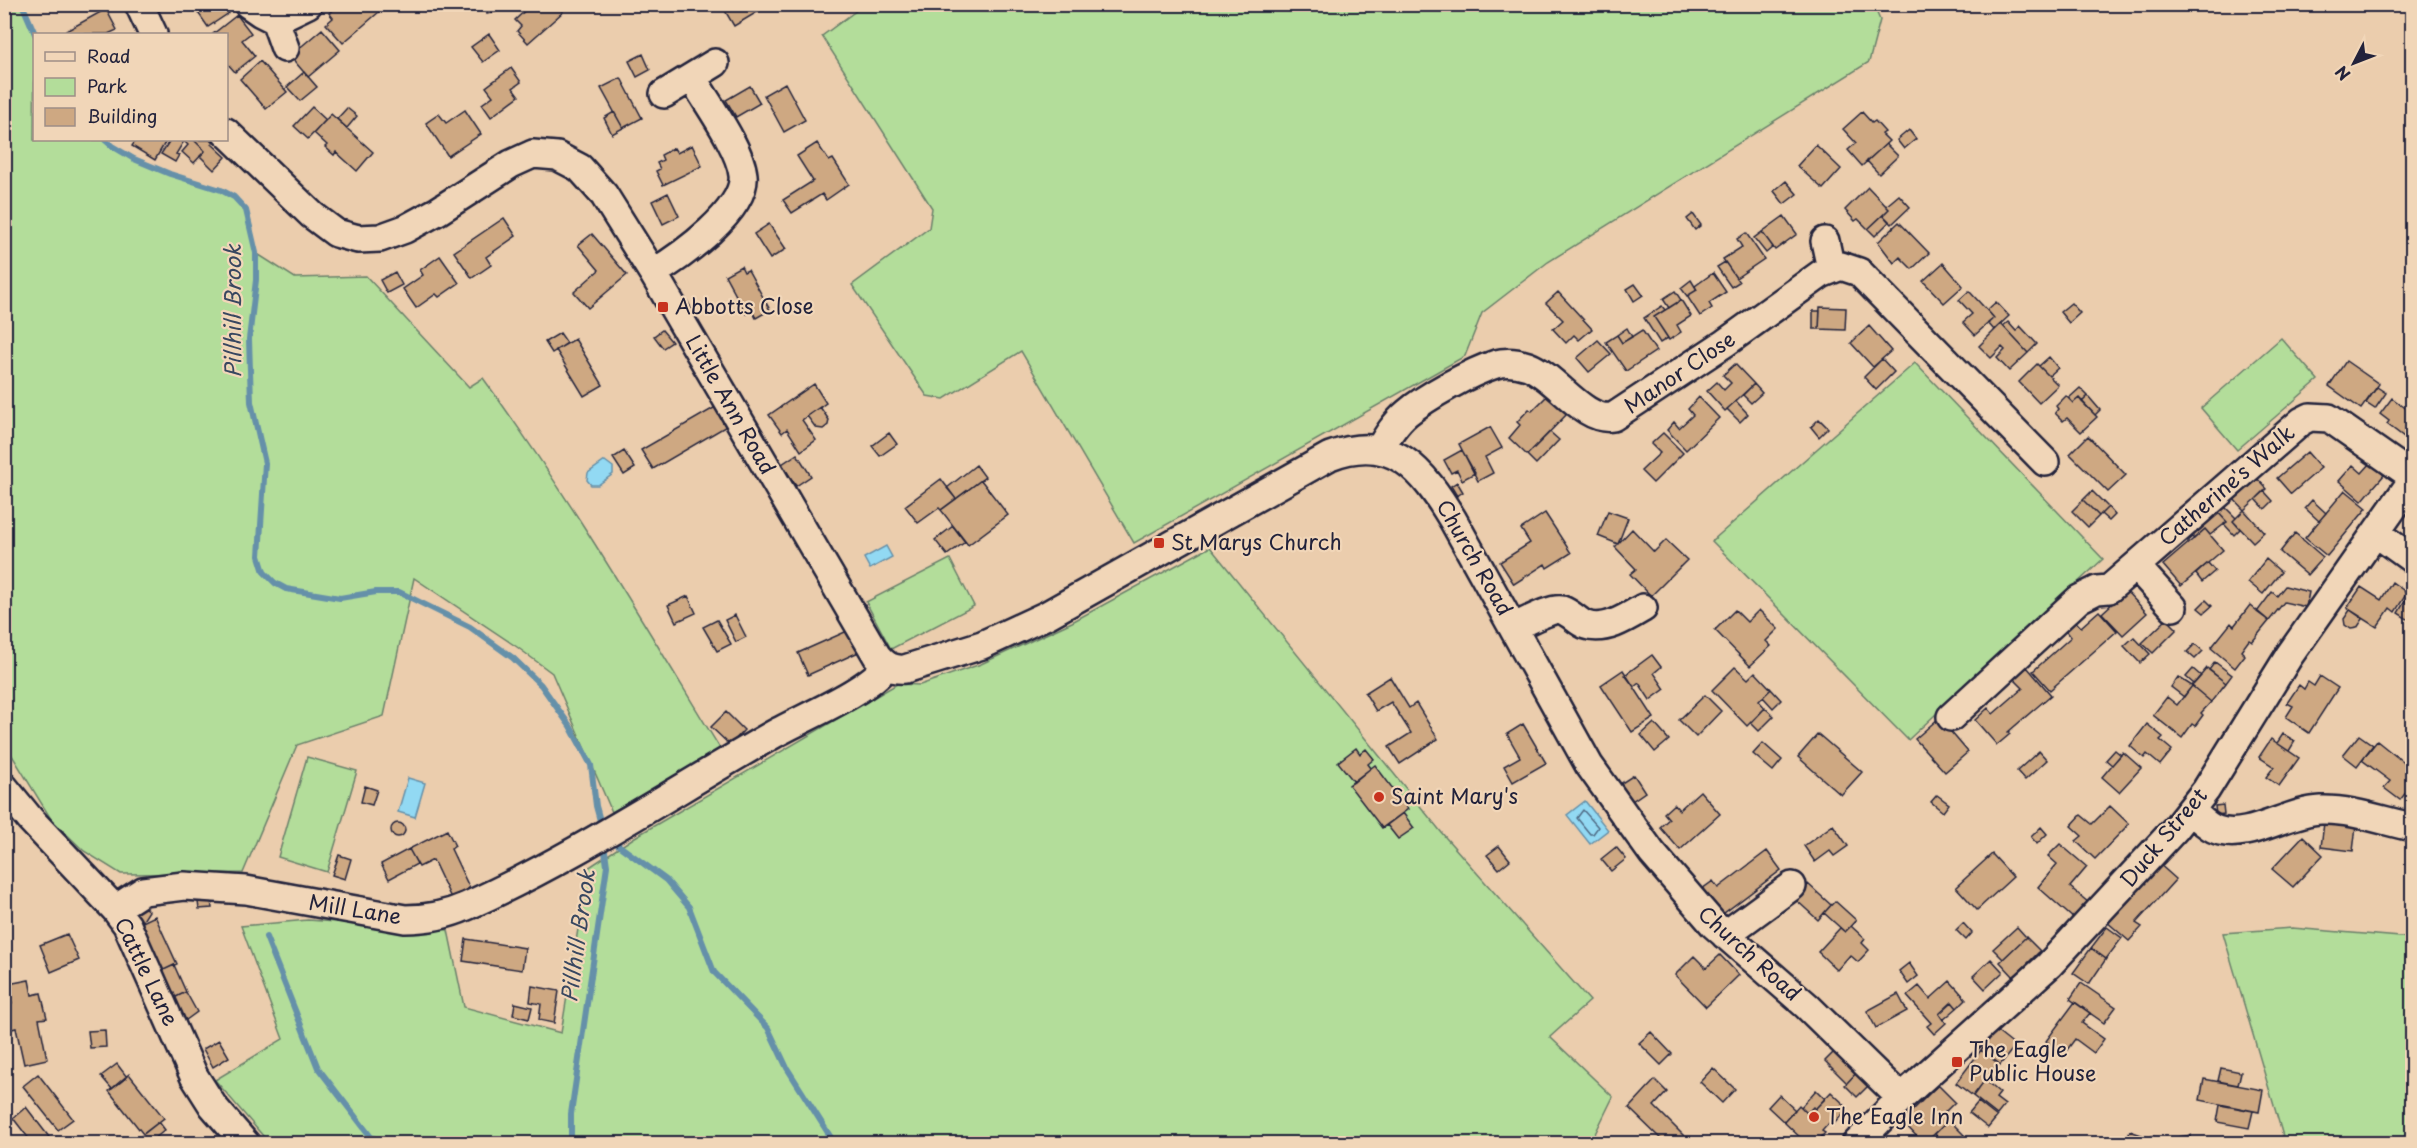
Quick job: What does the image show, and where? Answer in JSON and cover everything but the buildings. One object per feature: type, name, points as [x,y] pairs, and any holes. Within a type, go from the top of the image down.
[{"type":"street","points":[[139,4],[153,33]]},
{"type":"street","points":[[248,4],[261,14],[275,20],[285,48]]},
{"type":"street","points":[[275,20],[308,4]]},
{"type":"street","points":[[664,94],[715,63]]},
{"type":"street","points":[[653,273],[692,247],[726,213],[737,199],[743,186],[739,160],[692,77]]},
{"type":"street","name":"Little Ann Road","points":[[228,134],[312,216],[336,233],[358,239],[380,238],[413,225],[522,158],[533,154],[557,156],[568,161],[590,178],[604,195],[653,273],[877,656],[886,666]]},
{"type":"street","points":[[1825,242],[1831,269],[1841,266],[1859,272],[2045,452]]},
{"type":"street","name":"Manor Close","points":[[1379,450],[1391,429],[1407,413],[1437,393],[1497,364],[1518,363],[1538,371],[1580,406],[1598,416],[1613,417],[1831,269]]},
{"type":"street","name":"Catherine's Walk","points":[[1952,717],[2079,599],[2097,590],[2109,589],[2290,430],[2310,417],[2329,418],[2412,476]]},
{"type":"street","name":"Church Road","points":[[886,666],[895,670],[905,669],[982,645],[1047,615],[1320,461],[1348,449],[1364,447],[1379,450],[1413,466],[1437,493],[1605,789],[1652,853],[1696,906],[1725,935],[1807,1006],[1901,1098]]},
{"type":"street","name":"Duck Street","points":[[1856,1143],[1901,1098],[2049,965],[2191,811],[2289,656],[2412,482]]},
{"type":"street","points":[[2376,533],[2412,559]]},
{"type":"street","points":[[2136,566],[2173,607]]},
{"type":"street","points":[[1514,627],[1553,599],[1562,610],[1587,625],[1595,626],[1618,622],[1644,608]]},
{"type":"street","name":"Mill Lane","points":[[115,909],[144,891],[184,886],[246,890],[387,917],[422,919],[466,906],[586,846],[775,734],[869,684],[886,666]]},
{"type":"street","name":"Cattle Lane","points":[[4,786],[18,806],[115,909],[140,952],[194,1076],[213,1106],[246,1143]]},
{"type":"street","points":[[2191,811],[2215,830],[2224,832],[2248,830],[2299,813],[2325,810],[2412,827]]},
{"type":"street","points":[[1725,935],[1792,886]]},
{"type":"green space","points":[[22,4],[35,33],[33,141],[106,141],[127,156],[144,164],[224,191],[241,203],[247,212],[256,253],[295,278],[366,276],[469,387],[483,378],[576,515],[721,750],[612,812],[552,673],[414,578],[384,716],[297,745],[243,873],[121,874],[84,851],[51,819],[5,744],[4,5]]},
{"type":"green space","points":[[1873,4],[1880,20],[1869,62],[1548,262],[1482,313],[1465,356],[1134,543],[1021,351],[944,399],[927,396],[852,285],[929,228],[932,208],[822,36],[864,5]]},
{"type":"green space","points":[[2281,338],[2318,380],[2237,450],[2201,408]]},
{"type":"green space","points":[[1915,363],[2103,559],[1908,740],[1712,541]]},
{"type":"green space","points":[[1210,547],[1446,838],[1590,1001],[1550,1037],[1613,1097],[1590,1144],[270,1144],[215,1080],[283,1039],[241,926],[308,920],[448,930],[464,1007],[561,1033],[588,868],[635,837],[897,684],[920,685],[981,664],[1072,622]]},
{"type":"green space","points":[[950,559],[974,606],[891,649],[866,602]]},
{"type":"green space","points":[[307,757],[357,771],[327,872],[278,857]]},
{"type":"green space","points":[[2292,928],[2412,938],[2412,1143],[2285,1143],[2223,933]]},
{"type":"water","points":[[605,461],[613,467],[613,474],[598,485],[591,485],[587,480],[588,473]]},
{"type":"water","points":[[886,546],[892,557],[870,569],[864,558]]},
{"type":"water","points":[[408,778],[425,783],[415,817],[398,812]]},
{"type":"water","points":[[1585,801],[1608,830],[1590,844],[1567,815]]},
{"type":"waterway","name":"Pillhill Brook","points":[[22,4],[35,33]]},
{"type":"waterway","name":"Pillhill Brook","points":[[106,141],[134,159],[170,174],[221,190],[234,197],[246,210],[256,253],[256,280],[249,339],[251,402],[265,463],[259,556],[264,572],[275,583],[286,589],[340,598],[376,592],[399,592],[470,627],[513,658],[541,685],[570,726],[591,765],[596,806],[602,828]]},
{"type":"waterway","points":[[610,839],[666,880],[689,907],[714,972],[768,1028],[787,1068],[835,1144]]},
{"type":"waterway","name":"Pillhill Brook","points":[[571,1144],[571,1114],[607,866],[604,844]]},
{"type":"waterway","points":[[266,937],[318,1068],[371,1137],[387,1144]]},
{"type":"waterway","points":[[540,1144],[571,1140]]},
{"type":"place","name":"Abbotts Close","points":[[663,307]]},
{"type":"place","name":"St Marys Church","points":[[1159,543]]},
{"type":"place","name":"Saint Mary's","points":[[1379,797]]},
{"type":"place","name":"The Eagle Public House","points":[[1957,1062]]},
{"type":"place","name":"The Eagle Inn","points":[[1814,1117]]}]
